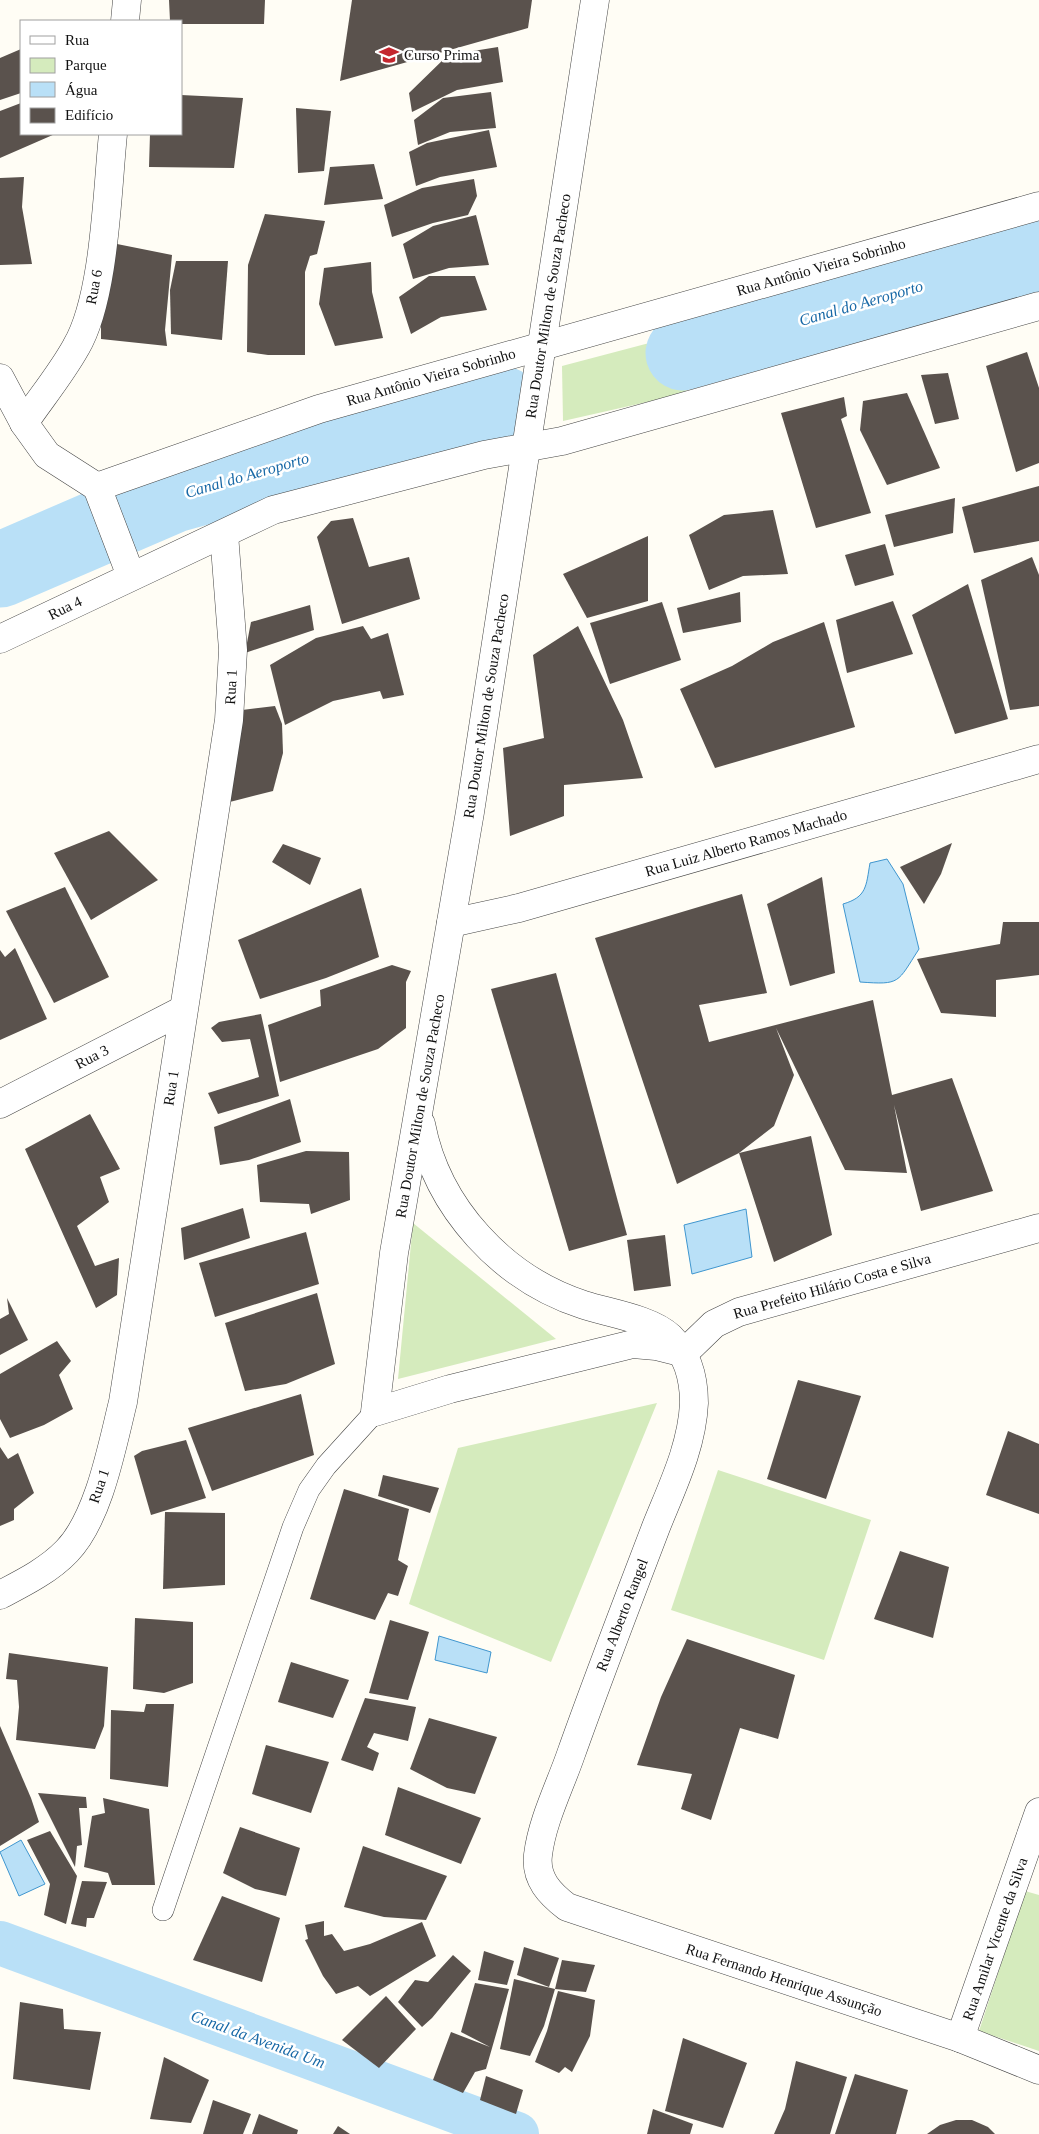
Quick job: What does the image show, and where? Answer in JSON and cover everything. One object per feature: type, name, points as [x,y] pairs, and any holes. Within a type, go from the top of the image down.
[{"type":"street","points":[[125,20],[127,0]]},
{"type":"street","name":"Rua Doutor Milton de Souza Pacheco","points":[[375,1412],[394,1253],[451,923],[595,0]]},
{"type":"street","name":"Rua 6","points":[[24,423],[77,346],[92,304],[102,242],[113,135]]},
{"type":"street","name":"Rua Antônio Vieira Sobrinho","points":[[101,499],[319,409],[1039,206]]},
{"type":"street","points":[[0,378],[24,423],[47,455],[72,473],[101,499],[126,564],[224,534],[273,510],[484,455],[571,438],[1039,306]]},
{"type":"street","name":"Rua 1","points":[[0,1595],[30,1579],[67,1551],[85,1526],[105,1471],[123,1402],[229,720],[233,650],[224,534]]},
{"type":"street","name":"Rua 4","points":[[0,639],[126,564]]},
{"type":"street","name":"Rua Luiz Alberto Ramos Machado","points":[[451,923],[529,905],[1039,759]]},
{"type":"street","name":"Rua 3","points":[[0,1104],[183,1010]]},
{"type":"street","points":[[419,1115],[426,1148],[438,1180],[470,1227],[491,1250],[535,1284],[565,1299],[632,1319],[660,1331],[669,1336],[684,1353]]},
{"type":"street","name":"Rua Prefeito Hilário Costa e Silva","points":[[684,1353],[714,1324],[738,1312],[1039,1228]]},
{"type":"street","points":[[375,1412],[450,1389],[633,1344],[656,1346],[684,1353]]},
{"type":"street","name":"Rua Alberto Rangel","points":[[540,1876],[538,1856],[547,1822],[606,1655],[689,1442],[694,1402],[693,1384],[684,1353]]},
{"type":"street","name":"Rua Amilar Vicente da Silva","points":[[960,2038],[1039,1812]]},
{"type":"street","name":"Rua Fernando Henrique Assunção","points":[[540,1876],[549,1894],[567,1907],[960,2038],[1039,2070]]},
{"type":"lane","points":[[163,1910],[293,1526],[308,1490],[326,1466],[375,1412]]},
{"type":"green space","points":[[672,337],[687,393],[563,421],[562,366]]},
{"type":"green space","points":[[515,371],[507,424],[341,473],[332,420]]},
{"type":"green space","points":[[413,1223],[556,1339],[398,1379]]},
{"type":"green space","points":[[657,1403],[551,1662],[409,1604],[458,1448]]},
{"type":"green space","points":[[718,1470],[871,1520],[824,1660],[671,1610]]},
{"type":"green space","points":[[1025,1891],[1039,1895],[1039,2051],[979,2031]]},
{"type":"water","points":[[887,859],[903,884],[919,949],[897,979],[883,983],[860,982],[843,904],[857,898],[861,894],[866,884],[870,863]]},
{"type":"water","points":[[746,1209],[752,1257],[692,1274],[684,1225]]},
{"type":"water","points":[[439,1636],[491,1652],[487,1673],[435,1660]]},
{"type":"water","points":[[21,1840],[45,1884],[19,1896],[0,1852]]},
{"type":"building","points":[[169,0],[265,0],[264,24],[182,24],[182,20],[170,20]]},
{"type":"building","name":"Curso Prima","points":[[352,0],[532,0],[528,28],[340,81]]},
{"type":"building","points":[[498,47],[503,82],[457,90],[412,112],[409,93],[448,55]]},
{"type":"building","points":[[20,49],[20,93],[0,100],[0,58]]},
{"type":"building","points":[[491,92],[496,128],[450,132],[418,145],[414,120],[443,98]]},
{"type":"building","points":[[182,95],[243,98],[234,168],[149,167],[150,135],[182,135]]},
{"type":"building","points":[[20,103],[20,135],[53,135],[0,158],[0,111]]},
{"type":"building","points":[[296,108],[331,111],[324,171],[298,173]]},
{"type":"building","points":[[489,130],[497,167],[440,177],[416,186],[409,152],[427,143]]},
{"type":"building","points":[[374,164],[383,199],[324,205],[330,167]]},
{"type":"building","points":[[24,177],[22,207],[32,264],[0,265],[0,178]]},
{"type":"building","points":[[474,179],[477,196],[468,215],[433,223],[392,237],[384,205],[422,188]]},
{"type":"building","points":[[265,214],[325,221],[317,254],[310,256],[305,272],[305,355],[268,355],[247,352],[248,265]]},
{"type":"building","points":[[476,215],[489,265],[449,268],[413,279],[403,244],[433,226]]},
{"type":"building","points":[[107,242],[172,255],[165,330],[167,346],[101,339],[101,279]]},
{"type":"building","points":[[176,261],[228,261],[222,340],[171,334],[170,290]]},
{"type":"building","points":[[371,262],[372,292],[383,338],[335,346],[319,304],[324,268]]},
{"type":"building","points":[[429,276],[475,276],[487,310],[441,317],[411,334],[399,297]]},
{"type":"building","points":[[1027,352],[1039,388],[1039,463],[1016,472],[986,366]]},
{"type":"building","points":[[948,373],[959,419],[935,424],[921,375]]},
{"type":"building","points":[[907,393],[940,468],[887,485],[860,430],[863,401]]},
{"type":"building","points":[[844,397],[847,416],[841,419],[871,513],[816,528],[781,413]]},
{"type":"building","points":[[1039,486],[1039,541],[974,553],[962,507]]},
{"type":"building","points":[[955,498],[953,533],[894,547],[885,515]]},
{"type":"building","points":[[773,510],[788,574],[743,576],[709,590],[689,535],[724,515]]},
{"type":"building","points":[[353,518],[369,567],[409,557],[420,599],[342,624],[317,537],[331,521]]},
{"type":"building","points":[[648,536],[648,601],[587,618],[563,574]]},
{"type":"building","points":[[885,544],[894,575],[855,586],[845,555]]},
{"type":"building","points":[[1032,557],[1039,575],[1039,706],[1010,710],[981,580]]},
{"type":"building","points":[[968,584],[1008,719],[955,734],[912,615]]},
{"type":"building","points":[[740,592],[741,622],[683,633],[677,608]]},
{"type":"building","points":[[893,601],[913,654],[847,673],[836,620]]},
{"type":"building","points":[[662,602],[681,660],[610,684],[590,623]]},
{"type":"building","points":[[310,605],[314,630],[245,653],[251,622]]},
{"type":"building","points":[[824,622],[855,727],[715,768],[680,689],[732,666],[773,642]]},
{"type":"building","points":[[363,626],[371,639],[388,633],[404,695],[383,699],[380,691],[333,701],[285,725],[270,665],[316,638]]},
{"type":"building","points":[[578,626],[623,720],[643,778],[564,785],[564,816],[510,836],[503,748],[544,738],[533,655]]},
{"type":"building","points":[[275,706],[282,724],[283,753],[273,791],[222,804],[234,711]]},
{"type":"building","points":[[109,831],[158,880],[91,920],[54,853]]},
{"type":"building","points":[[952,843],[941,874],[924,904],[900,867]]},
{"type":"building","points":[[283,844],[321,858],[310,885],[272,862]]},
{"type":"building","points":[[822,877],[835,973],[790,986],[767,904]]},
{"type":"building","points":[[65,887],[109,977],[54,1003],[6,911]]},
{"type":"building","points":[[361,888],[379,957],[326,978],[260,999],[238,940]]},
{"type":"building","points":[[742,894],[767,993],[699,1005],[709,1042],[873,1000],[892,1095],[952,1078],[993,1191],[921,1211],[894,1105],[907,1173],[845,1170],[776,1028],[794,1075],[774,1126],[739,1153],[677,1184],[595,938]]},
{"type":"building","points":[[1003,922],[1039,922],[1039,975],[996,980],[996,1017],[941,1013],[917,959],[1000,944]]},
{"type":"building","points":[[15,948],[47,1019],[0,1040],[0,950],[5,957]]},
{"type":"building","points":[[392,965],[411,971],[406,982],[406,1028],[378,1049],[280,1082],[268,1025],[321,1006],[320,990]]},
{"type":"building","points":[[556,973],[627,1235],[569,1251],[491,989]]},
{"type":"building","points":[[261,1014],[279,1096],[218,1114],[208,1093],[259,1077],[250,1039],[222,1042],[211,1028],[219,1022]]},
{"type":"building","points":[[290,1099],[301,1142],[249,1160],[220,1165],[214,1127]]},
{"type":"building","points":[[90,1114],[120,1169],[100,1177],[109,1202],[77,1226],[95,1266],[119,1258],[117,1295],[96,1308],[25,1149]]},
{"type":"building","points":[[811,1136],[832,1235],[774,1262],[739,1153]]},
{"type":"building","points":[[306,1151],[349,1152],[350,1200],[311,1214],[309,1204],[260,1202],[257,1165]]},
{"type":"building","points":[[243,1208],[250,1238],[184,1260],[181,1228]]},
{"type":"building","points":[[306,1232],[319,1284],[215,1317],[199,1263]]},
{"type":"building","points":[[665,1235],[671,1286],[634,1291],[627,1240]]},
{"type":"building","points":[[317,1293],[335,1364],[286,1384],[245,1391],[225,1323]]},
{"type":"building","points":[[7,1298],[28,1340],[0,1355],[0,1319],[9,1314]]},
{"type":"building","points":[[57,1341],[71,1361],[59,1375],[73,1409],[44,1425],[10,1438],[0,1419],[0,1374]]},
{"type":"building","points":[[798,1380],[861,1396],[826,1499],[767,1479]]},
{"type":"building","points":[[301,1394],[314,1455],[212,1491],[188,1428]]},
{"type":"building","points":[[1008,1431],[1039,1444],[1039,1514],[986,1495]]},
{"type":"building","points":[[186,1440],[206,1498],[151,1515],[134,1456],[142,1451]]},
{"type":"building","points":[[0,1447],[8,1459],[18,1453],[34,1493],[14,1509],[14,1520],[0,1526]]},
{"type":"building","points":[[383,1475],[439,1488],[430,1513],[378,1496]]},
{"type":"building","points":[[344,1489],[409,1509],[398,1560],[408,1566],[398,1596],[388,1593],[375,1620],[310,1599]]},
{"type":"building","points":[[165,1512],[225,1513],[225,1585],[163,1589]]},
{"type":"building","points":[[900,1551],[949,1567],[933,1638],[874,1619]]},
{"type":"building","points":[[135,1618],[193,1622],[193,1683],[164,1693],[133,1689]]},
{"type":"building","points":[[390,1620],[429,1632],[408,1700],[369,1693]]},
{"type":"building","points":[[687,1639],[795,1675],[778,1739],[740,1728],[711,1820],[681,1809],[692,1774],[637,1765],[661,1697]]},
{"type":"building","points":[[9,1653],[108,1667],[104,1726],[95,1749],[16,1740],[19,1707],[17,1680],[6,1679]]},
{"type":"building","points":[[291,1662],[349,1680],[333,1718],[278,1702]]},
{"type":"building","points":[[365,1698],[416,1707],[408,1741],[374,1733],[367,1747],[379,1753],[373,1771],[341,1760]]},
{"type":"building","points":[[146,1704],[174,1704],[168,1787],[110,1779],[111,1710],[144,1712]]},
{"type":"building","points":[[429,1718],[497,1737],[475,1794],[447,1788],[410,1769]]},
{"type":"building","points":[[0,1726],[31,1798],[39,1822],[0,1846]]},
{"type":"building","points":[[266,1745],[329,1762],[311,1813],[252,1794]]},
{"type":"building","points":[[398,1787],[481,1818],[461,1864],[385,1835]]},
{"type":"building","points":[[38,1793],[86,1797],[87,1808],[79,1808],[82,1845],[77,1846],[75,1867]]},
{"type":"building","points":[[103,1798],[149,1809],[155,1885],[112,1885],[108,1873],[84,1867],[92,1816],[105,1813]]},
{"type":"building","points":[[240,1827],[300,1848],[286,1896],[255,1889],[223,1873]]},
{"type":"building","points":[[50,1831],[77,1876],[66,1924],[44,1915],[50,1884],[27,1840]]},
{"type":"building","points":[[363,1846],[447,1876],[426,1920],[384,1917],[344,1907]]},
{"type":"building","points":[[82,1881],[107,1882],[94,1918],[87,1918],[86,1927],[71,1924]]},
{"type":"building","points":[[222,1896],[280,1918],[262,1982],[193,1960]]},
{"type":"building","points":[[324,1921],[324,1936],[332,1934],[344,1951],[370,1944],[422,1922],[436,1956],[370,1996],[358,1986],[336,1994],[323,1976],[305,1940],[308,1939],[305,1925]]},
{"type":"building","points":[[524,1947],[559,1958],[549,1987],[517,1975]]},
{"type":"building","points":[[484,1951],[514,1961],[507,1985],[478,1980]]},
{"type":"building","points":[[453,1955],[471,1971],[432,2018],[422,2027],[398,2002],[415,1980],[428,1982]]},
{"type":"building","points":[[562,1960],[595,1965],[586,1992],[555,1989]]},
{"type":"building","points":[[514,1979],[555,1989],[544,2026],[530,2056],[500,2049]]},
{"type":"building","points":[[475,1983],[509,1989],[486,2069],[475,2072],[463,2093],[433,2080],[451,2032],[490,2047],[461,2032]]},
{"type":"building","points":[[558,1991],[595,2000],[590,2036],[572,2072],[565,2067],[559,2073],[535,2062],[547,2031]]},
{"type":"building","points":[[386,1996],[416,2029],[379,2068],[342,2040]]},
{"type":"building","points":[[20,2002],[63,2009],[64,2029],[101,2032],[90,2090],[13,2079]]},
{"type":"building","points":[[683,2038],[747,2063],[723,2128],[665,2111]]},
{"type":"building","points":[[164,2057],[209,2080],[191,2123],[150,2119]]},
{"type":"building","points":[[796,2061],[847,2077],[830,2134],[774,2134],[785,2109]]},
{"type":"building","points":[[855,2074],[908,2090],[896,2134],[835,2134]]},
{"type":"building","points":[[486,2076],[523,2090],[516,2114],[480,2100]]},
{"type":"building","points":[[213,2100],[251,2114],[243,2134],[203,2134]]},
{"type":"building","points":[[653,2109],[693,2124],[690,2134],[647,2134]]},
{"type":"building","points":[[259,2114],[298,2130],[297,2134],[252,2134]]},
{"type":"building","points":[[956,2120],[972,2120],[988,2127],[995,2134],[927,2134],[940,2125]]},
{"type":"building","points":[[338,2126],[350,2134],[333,2134]]},
{"type":"waterway","name":"Canal do Aeroporto","points":[[683,353],[1039,253]]},
{"type":"waterway","name":"Canal do Aeroporto","points":[[0,570],[174,495],[503,404]]},
{"type":"waterway","name":"Canal da Avenida Um","points":[[0,1943],[517,2134]]},
{"type":"place","name":"Curso Prima","points":[[389,55]]}]
